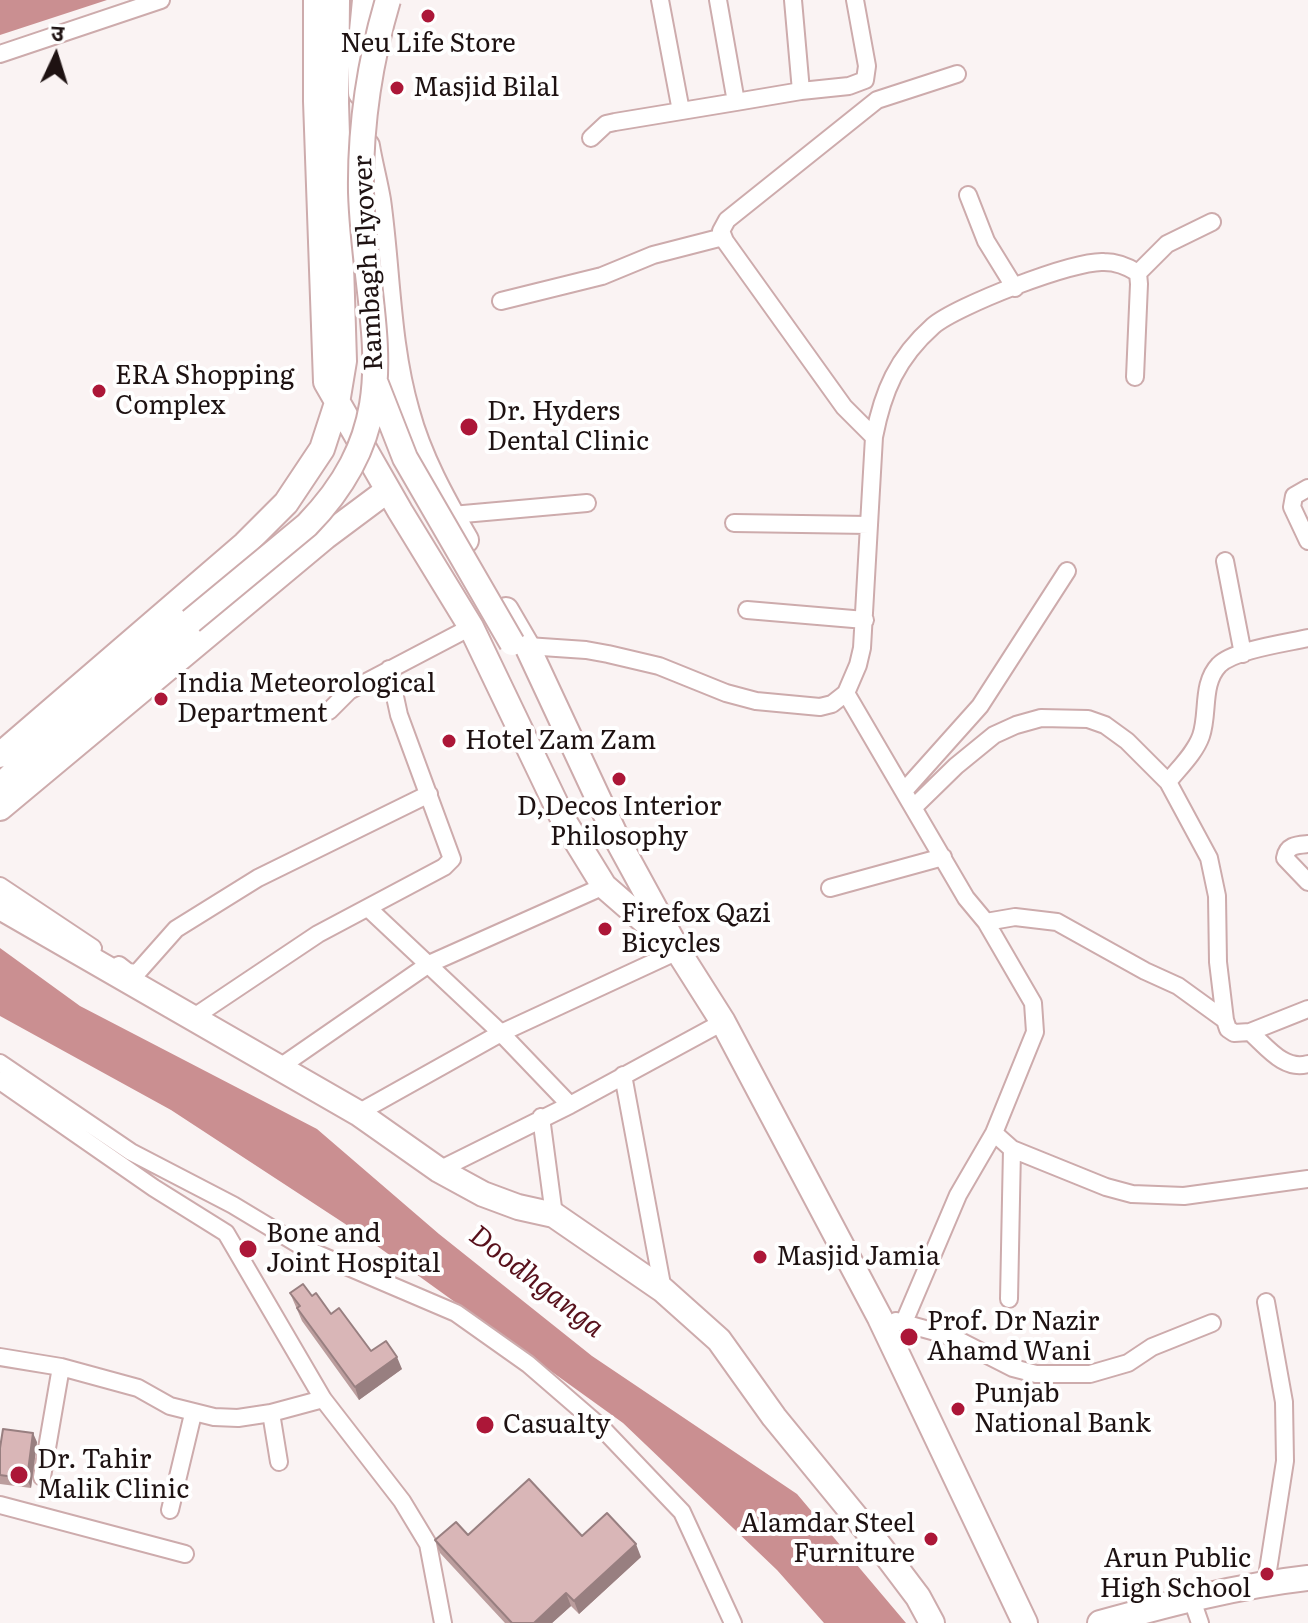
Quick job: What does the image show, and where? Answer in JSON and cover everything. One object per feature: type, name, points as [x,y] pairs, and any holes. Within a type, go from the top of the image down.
[{"type":"main road","name":"Rambagh Flyover","points":[[316,0],[316,101],[326,382],[471,627],[564,821],[604,886],[678,951]]},
{"type":"main road","points":[[0,755],[245,544],[286,503],[322,449],[337,403],[344,361],[336,103],[337,0]]},
{"type":"main road","points":[[365,0],[360,86],[366,141],[378,200],[396,360],[407,414],[440,494],[520,645],[601,831],[619,843],[678,951],[723,1022],[892,1320],[1025,1623]]},
{"type":"main road","name":"Rambagh Flyover","points":[[0,786],[80,712],[282,547],[325,508],[339,490],[362,448],[376,381],[374,324],[361,194],[363,118],[372,60],[388,0]]},
{"type":"main road","points":[[376,381],[405,458],[520,645]]},
{"type":"main road","points":[[61,730],[88,727],[356,498],[386,486]]},
{"type":"main road","points":[[0,808],[386,486]]},
{"type":"main road","points":[[433,565],[467,542]]},
{"type":"main road","points":[[0,907],[358,1113],[439,1170],[483,1194],[518,1207],[554,1215],[663,1290],[719,1340],[774,1417],[918,1597],[932,1623]]},
{"type":"main road","points":[[1100,1623],[1191,1597],[1308,1578]]},
{"type":"street","points":[[1,58],[161,0]]},
{"type":"street","points":[[660,0],[681,111]]},
{"type":"street","points":[[718,0],[736,102]]},
{"type":"street","points":[[793,0],[801,91]]},
{"type":"street","points":[[591,138],[606,124],[801,91],[849,86],[865,80],[867,66],[855,0]]},
{"type":"street","points":[[874,437],[844,407],[721,231],[727,220],[877,100],[957,74]]},
{"type":"street","points":[[968,195],[986,241],[1015,288]]},
{"type":"street","points":[[1135,377],[1138,273],[1167,244],[1212,222]]},
{"type":"street","points":[[501,301],[602,276],[653,255],[723,237]]},
{"type":"street","points":[[520,645],[586,650],[638,661],[756,701],[820,707],[832,704],[846,693],[858,665],[865,620],[874,437],[886,387],[916,344],[934,325],[960,308],[1088,262],[1115,263],[1138,273]]},
{"type":"street","points":[[1308,488],[1294,496],[1292,507],[1308,541]]},
{"type":"street","points":[[452,515],[587,503]]},
{"type":"street","points":[[734,523],[869,525]]},
{"type":"street","points":[[1225,561],[1243,654]]},
{"type":"street","points":[[904,791],[980,706],[1067,571]]},
{"type":"street","points":[[747,610],[865,620]]},
{"type":"street","points":[[329,711],[349,691],[471,627]]},
{"type":"street","points":[[1168,782],[1199,740],[1211,677],[1220,664],[1243,654],[1308,638]]},
{"type":"street","points":[[194,1017],[318,934],[451,862],[450,848],[399,715],[389,669]]},
{"type":"street","points":[[846,693],[966,898],[986,922],[1033,1003],[1036,1018],[1030,1048],[994,1133],[892,1320],[950,1336],[1013,1368],[1036,1374],[1107,1371],[1128,1363],[1152,1347],[1212,1323]]},
{"type":"street","points":[[914,807],[994,735],[1041,718],[1088,719],[1105,725],[1127,741],[1168,782],[1209,858],[1215,877],[1218,962],[1228,1029],[1234,1033],[1250,1032],[1308,1009]]},
{"type":"street","points":[[0,886],[133,974],[176,929],[258,878],[429,794]]},
{"type":"street","points":[[1308,844],[1291,847],[1286,851],[1285,858],[1308,882]]},
{"type":"street","points":[[830,888],[943,857]]},
{"type":"street","points":[[280,1067],[429,964],[604,886]]},
{"type":"street","points":[[368,908],[501,1033],[570,1105]]},
{"type":"street","points":[[986,922],[1015,917],[1057,922],[1178,986],[1225,1020]]},
{"type":"street","points":[[358,1113],[501,1033],[678,951]]},
{"type":"street","points":[[439,1170],[570,1105],[723,1022]]},
{"type":"street","points":[[1250,1032],[1285,1063],[1297,1067],[1308,1064]]},
{"type":"street","points":[[0,1063],[131,1152],[168,1169],[306,1249],[456,1313],[528,1364],[602,1428],[682,1512],[694,1532],[733,1623]]},
{"type":"street","points":[[623,1075],[663,1290]]},
{"type":"street","points":[[0,1081],[154,1188],[226,1233],[323,1399],[402,1501],[428,1544],[443,1623]]},
{"type":"street","points":[[541,1117],[554,1215]]},
{"type":"street","points":[[994,1133],[1012,1149],[1093,1182],[1132,1194],[1184,1196],[1308,1179]]},
{"type":"street","points":[[1009,1299],[1012,1149]]},
{"type":"street","points":[[1266,1302],[1284,1402],[1285,1461],[1266,1583]]},
{"type":"street","points":[[0,1357],[61,1367],[138,1388],[170,1406],[193,1414],[238,1418],[323,1399]]},
{"type":"street","points":[[42,1477],[61,1367]]},
{"type":"street","points":[[271,1413],[279,1462]]},
{"type":"street","points":[[170,1510],[193,1414]]},
{"type":"street","points":[[0,1505],[185,1554]]},
{"type":"street","points":[[1191,1597],[1200,1623]]},
{"type":"shaded area","points":[[0,0],[107,0],[0,35]]},
{"type":"shaded area","points":[[0,948],[80,1006],[317,1129],[439,1234],[592,1356],[797,1494],[906,1623],[824,1623],[777,1570],[623,1423],[359,1233],[171,1110],[0,1016]]},
{"type":"building","points":[[303,1284],[312,1296],[316,1293],[331,1314],[339,1308],[371,1351],[386,1341],[397,1357],[355,1387],[297,1308],[300,1306],[290,1293]]},
{"type":"building","points":[[3,1429],[33,1433],[27,1479],[0,1475]]},
{"type":"building","points":[[529,1479],[582,1536],[607,1513],[636,1544],[574,1601],[566,1593],[534,1623],[512,1623],[435,1540],[456,1522],[468,1535]]},
{"type":"place","name":"Neu Life Store","points":[[428,16]]},
{"type":"place","name":"Masjid Bilal","points":[[397,88]]},
{"type":"place","name":"ERA Shopping Complex","points":[[99,391]]},
{"type":"place","name":"Dr. Hyders Dental Clinic","points":[[469,427]]},
{"type":"place","name":"India Meteorological Department","points":[[161,699]]},
{"type":"place","name":"Hotel Zam Zam","points":[[449,741]]},
{"type":"place","name":"D,Decos Interior Philosophy","points":[[619,779]]},
{"type":"place","name":"Firefox Qazi Bicycles","points":[[605,929]]},
{"type":"place","name":"Bone and Joint Hospital","points":[[248,1249]]},
{"type":"place","name":"Masjid Jamia","points":[[760,1257]]},
{"type":"place","name":"Prof. Dr Nazir Ahamd Wani","points":[[909,1337]]},
{"type":"place","name":"Punjab National Bank","points":[[958,1409]]},
{"type":"place","name":"Casualty","points":[[485,1425]]},
{"type":"place","name":"Dr. Tahir Malik Clinic","points":[[19,1475]]},
{"type":"place","name":"Alamdar Steel Furniture","points":[[931,1539]]},
{"type":"place","name":"Arun Public High School","points":[[1267,1574]]},
{"type":"water label","name":"Doodhganga","points":[[536,1282]]}]
